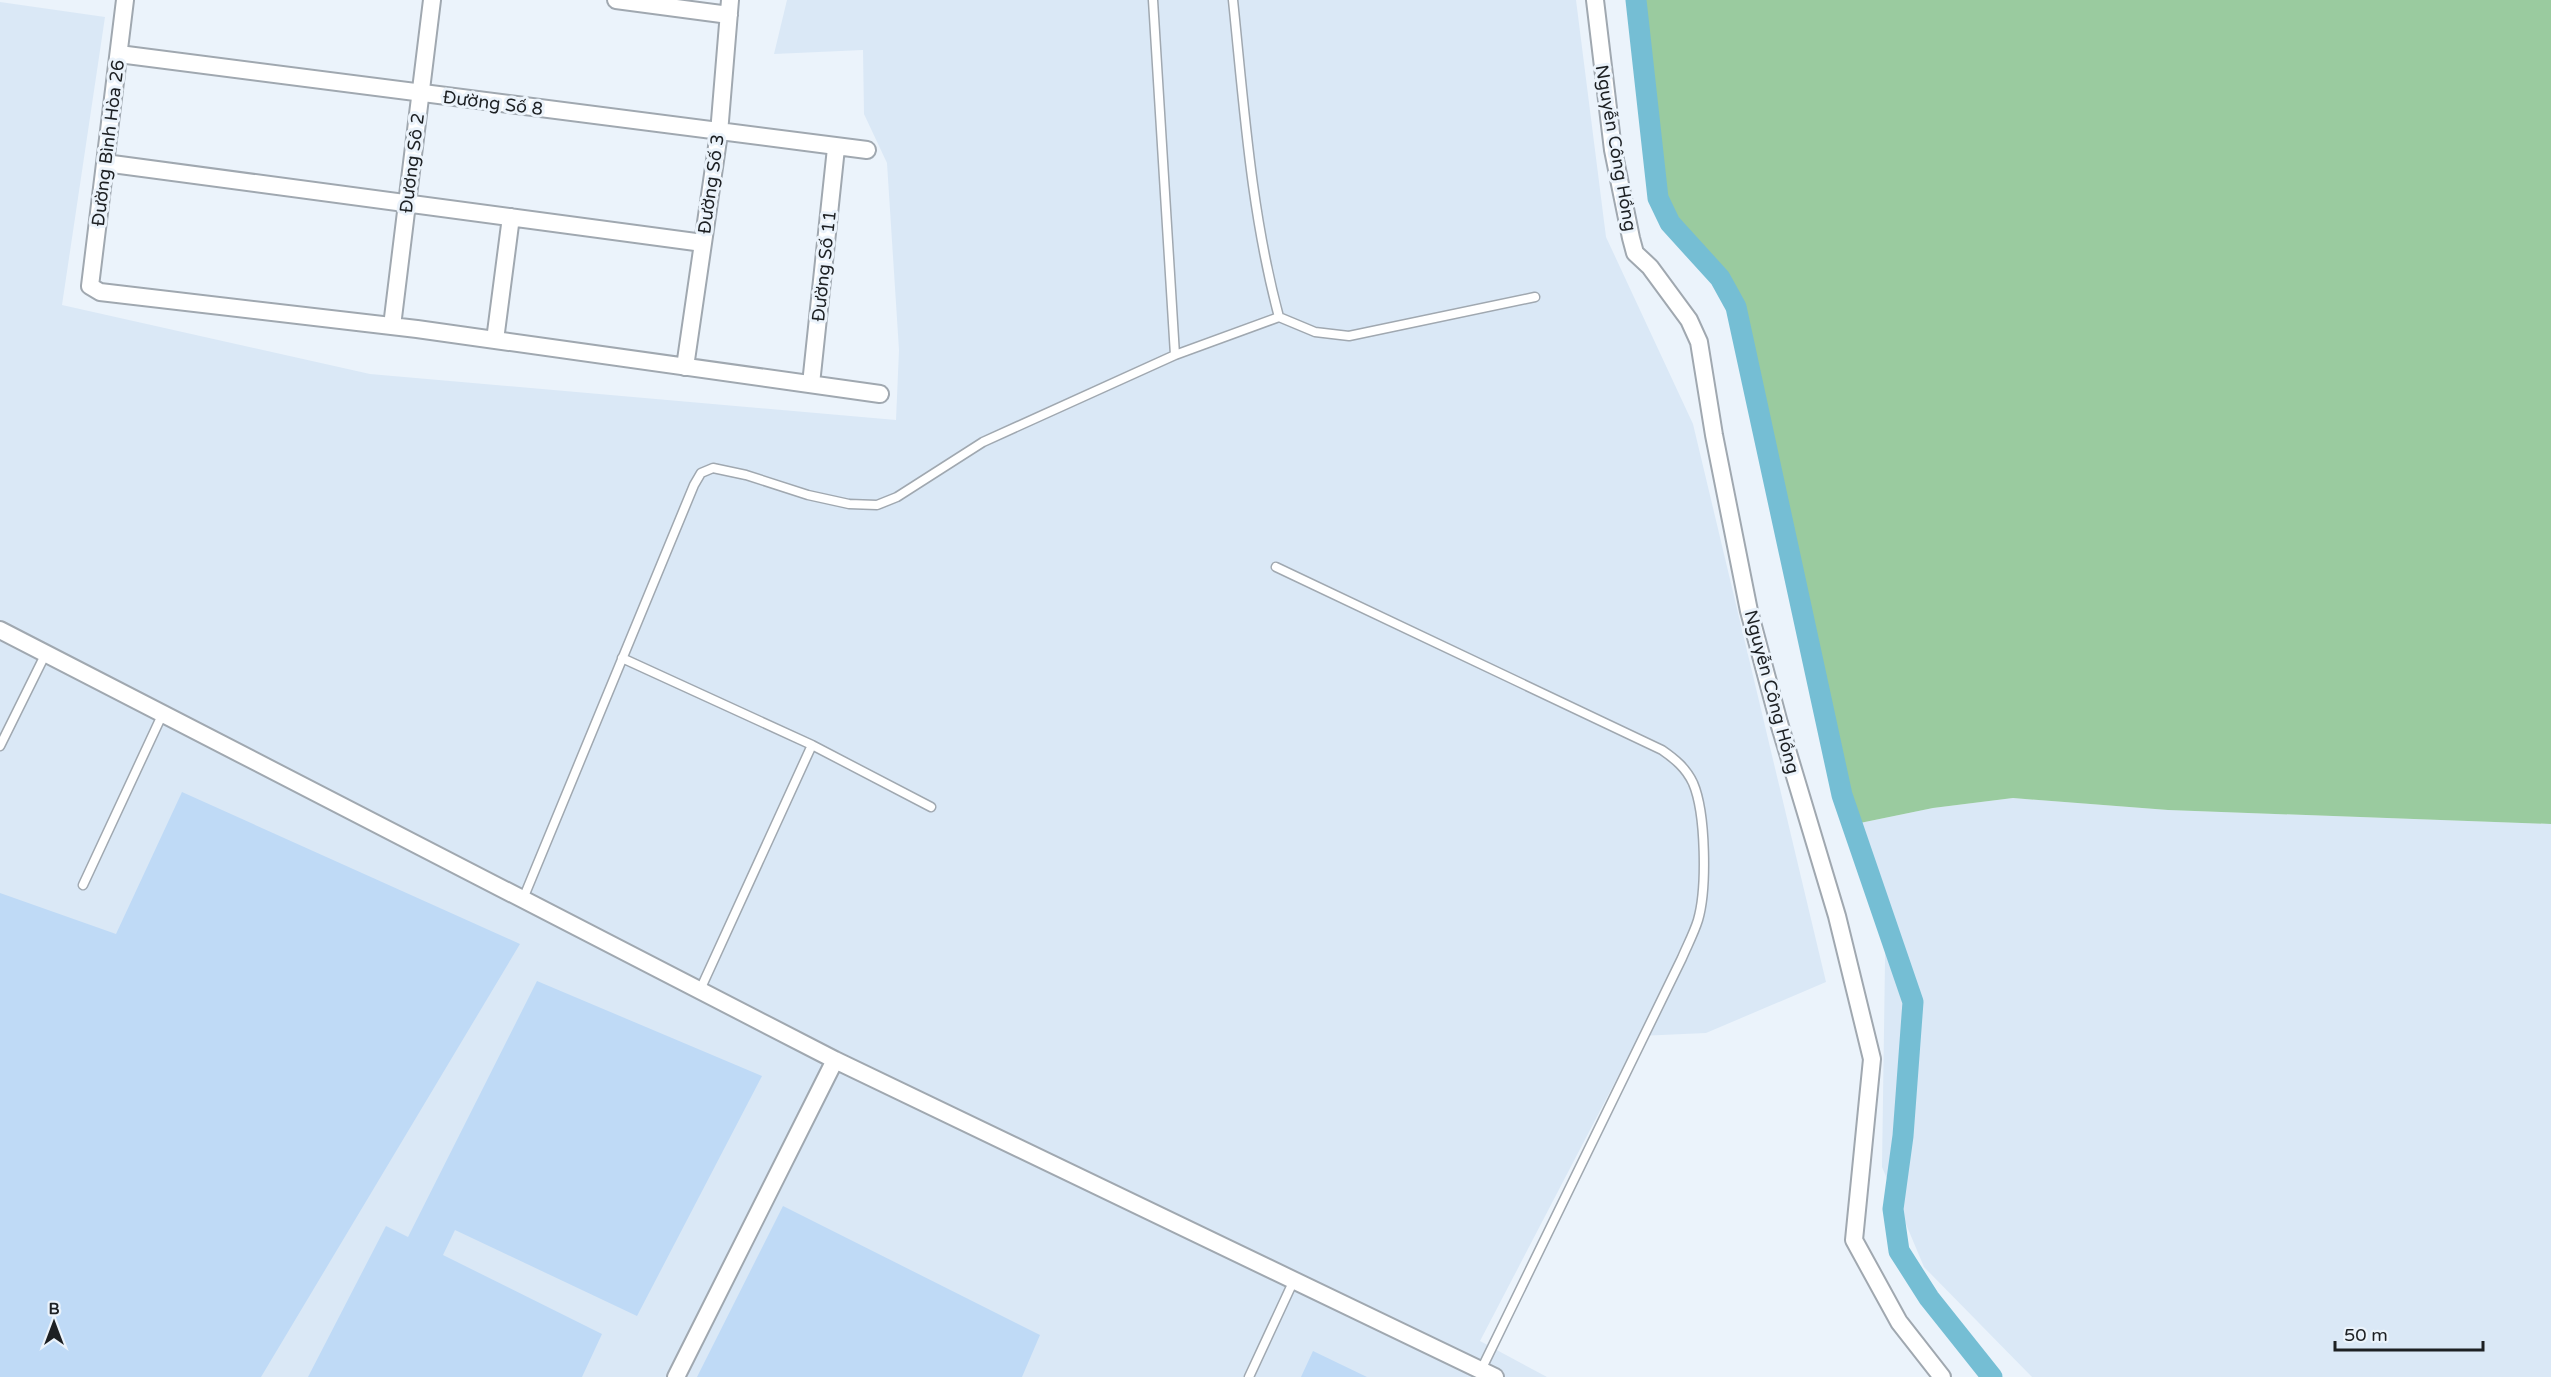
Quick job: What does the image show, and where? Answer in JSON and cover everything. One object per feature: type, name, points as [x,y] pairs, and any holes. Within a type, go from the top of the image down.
[{"type":"street","name":"Đường Bình Hòa 26","points":[[126,0],[90,286],[100,292],[392,326]]},
{"type":"street","name":"Đương Sô 2","points":[[392,326],[432,0]]},
{"type":"street","points":[[616,0],[729,8]]},
{"type":"street","name":"Nguyễn Công Hồng","points":[[1595,0],[1613,150],[1631,238],[1635,253],[1650,267],[1689,320],[1700,342],[1714,435],[1749,611],[1779,723],[1837,916],[1872,1059],[1854,1240],[1899,1322],[1942,1377]]},
{"type":"street","name":"Đường Số 3","points":[[685,367],[719,133],[729,8]]},
{"type":"street","name":"Đường Số 8","points":[[119,54],[719,133],[867,150]]},
{"type":"street","name":"Đường Số 11","points":[[811,384],[836,148]]},
{"type":"street","points":[[105,163],[703,243]]},
{"type":"street","points":[[495,340],[511,217]]},
{"type":"street","points":[[392,326],[880,394]]},
{"type":"street","points":[[0,630],[835,1060],[1488,1374]]},
{"type":"street","points":[[676,1377],[835,1060]]},
{"type":"lane","points":[[1153,0],[1175,356]]},
{"type":"lane","points":[[1233,0],[1252,186],[1279,317]]},
{"type":"lane","points":[[523,899],[694,485],[702,473],[713,468],[746,475],[808,495],[849,504],[877,505],[897,497],[983,442],[1175,356],[1279,317],[1315,332],[1349,336],[1535,297]]},
{"type":"lane","points":[[1276,567],[1662,750],[1678,761],[1694,786],[1703,830],[1703,879],[1698,919],[1677,969],[1488,1374]]},
{"type":"lane","points":[[0,746],[46,653]]},
{"type":"lane","points":[[622,658],[812,745],[931,807]]},
{"type":"lane","points":[[83,885],[163,713]]},
{"type":"lane","points":[[700,990],[812,745]]},
{"type":"lane","points":[[1249,1377],[1295,1280]]},
{"type":"shaded area","points":[[787,0],[1576,0],[1606,237],[1693,424],[1826,982],[1706,1033],[1639,1036],[1480,1341],[1547,1377],[0,1377],[0,2],[105,17],[62,305],[370,374],[896,420],[899,350],[887,163],[864,114],[863,50],[774,54]]},
{"type":"shaded area","points":[[2013,798],[2168,810],[2551,824],[2551,1377],[2032,1377],[1924,1267],[1882,1167],[1886,894],[1860,823],[1933,808]]},
{"type":"green space","points":[[1642,0],[2551,0],[2551,824],[2168,810],[2013,798],[1933,808],[1860,823],[1819,675],[1741,301],[1726,275],[1679,218],[1667,196],[1661,176]]},
{"type":"building","points":[[182,792],[520,944],[261,1377],[0,1377],[0,893],[116,934]]},
{"type":"building","points":[[537,981],[762,1076],[637,1316],[455,1230],[443,1255],[602,1334],[582,1377],[308,1377],[386,1226],[408,1237]]},
{"type":"building","points":[[783,1206],[1040,1335],[1022,1377],[697,1377]]},
{"type":"building","points":[[1313,1351],[1367,1377],[1301,1377]]},
{"type":"waterway","points":[[1636,0],[1658,198],[1670,223],[1720,278],[1736,307],[1842,795],[1913,1002],[1903,1136],[1893,1209],[1899,1251],[1929,1298],[1992,1377]]}]
